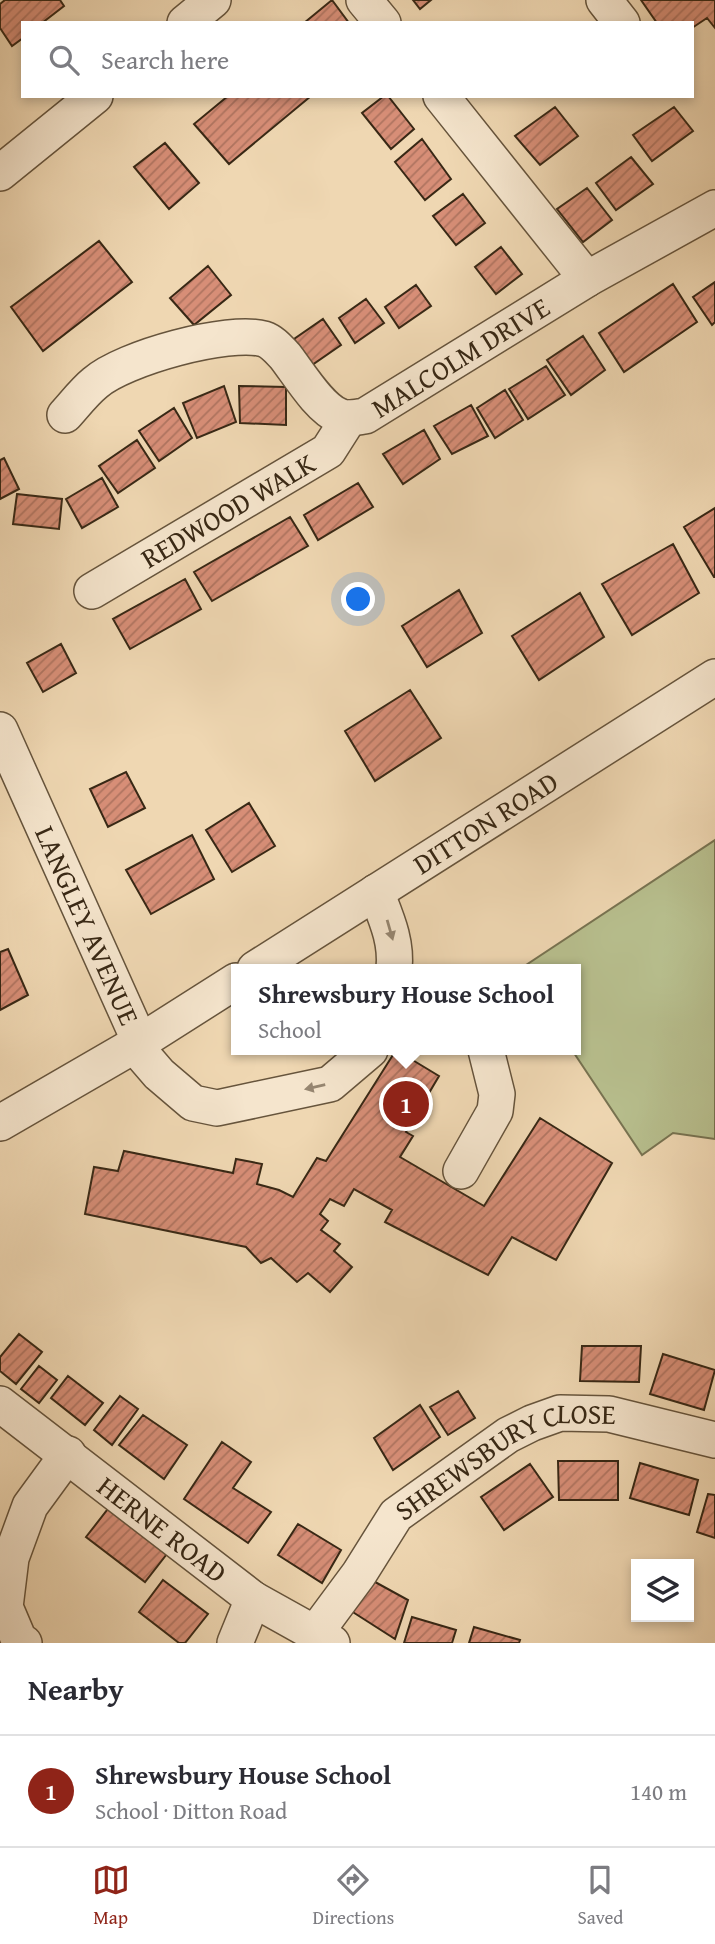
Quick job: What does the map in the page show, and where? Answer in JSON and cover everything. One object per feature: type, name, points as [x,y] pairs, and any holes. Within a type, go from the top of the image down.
[{"type":"street","points":[[187,21],[213,0]]},
{"type":"street","points":[[364,0],[381,21]]},
{"type":"street","points":[[604,0],[620,21]]},
{"type":"street","points":[[0,173],[93,98]]},
{"type":"street","points":[[443,98],[587,279]]},
{"type":"street","name":"MALCOLM DRIVE","points":[[65,415],[96,382],[137,360],[186,345],[234,338],[264,339],[277,347],[322,404],[339,416],[365,416],[587,279],[715,208]]},
{"type":"street","name":"REDWOOD WALK","points":[[92,591],[328,451],[349,418]]},
{"type":"street","name":"DITTON ROAD","points":[[263,964],[715,677]]},
{"type":"street","name":"LANGLEY AVENUE","points":[[0,730],[137,1044],[159,1074],[193,1103],[217,1108],[330,1084],[364,1055]]},
{"type":"street","points":[[376,892],[392,931],[394,964]]},
{"type":"street","points":[[0,1123],[137,1044],[231,984]]},
{"type":"street","points":[[461,1171],[495,1111],[497,1094],[487,1055]]},
{"type":"street","name":"HERNE ROAD","points":[[0,1404],[253,1599],[324,1638]]},
{"type":"street","name":"SHREWSBURY CLOSE","points":[[324,1638],[359,1574],[396,1515],[508,1434],[560,1413],[608,1414],[715,1440]]},
{"type":"street","points":[[24,1643],[19,1640],[5,1607],[11,1558],[30,1506],[68,1454]]},
{"type":"street","points":[[235,1643],[253,1599]]},
{"type":"green space","points":[[715,840],[715,1139],[673,1133],[642,1155],[575,1055],[581,1055],[581,964],[528,964]]},
{"type":"building","points":[[5,0],[60,0],[64,6],[45,21],[21,21],[21,39],[12,46],[0,28],[0,4]]},
{"type":"building","points":[[332,0],[348,21],[306,21]]},
{"type":"building","points":[[413,0],[431,0],[420,9]]},
{"type":"building","points":[[641,0],[715,0],[715,28],[707,18],[694,27],[694,21],[656,21]]},
{"type":"building","points":[[226,98],[309,98],[229,164],[194,124]]},
{"type":"building","points":[[381,98],[390,98],[414,129],[391,149],[362,113]]},
{"type":"building","points":[[555,107],[578,136],[540,165],[515,136]]},
{"type":"building","points":[[674,107],[693,131],[652,161],[633,135]]},
{"type":"building","points":[[422,139],[451,179],[425,200],[395,162]]},
{"type":"building","points":[[165,143],[199,183],[169,209],[134,167]]},
{"type":"building","points":[[631,157],[653,184],[616,210],[596,183]]},
{"type":"building","points":[[587,188],[612,220],[583,242],[557,209]]},
{"type":"building","points":[[463,194],[485,223],[456,245],[433,216]]},
{"type":"building","points":[[99,241],[132,282],[43,351],[11,307]]},
{"type":"building","points":[[501,247],[522,274],[496,294],[475,267]]},
{"type":"building","points":[[208,266],[231,295],[194,325],[170,298]]},
{"type":"building","points":[[715,282],[715,322],[712,325],[693,297]]},
{"type":"building","points":[[673,284],[697,322],[624,372],[599,333]]},
{"type":"building","points":[[416,285],[431,306],[399,328],[385,307]]},
{"type":"building","points":[[366,299],[384,323],[355,343],[339,318]]},
{"type":"building","points":[[323,319],[341,345],[312,365],[294,339]]},
{"type":"building","points":[[583,336],[605,370],[571,395],[547,360]]},
{"type":"building","points":[[546,366],[565,395],[528,419],[509,389]]},
{"type":"building","points":[[224,386],[236,422],[197,438],[183,403]]},
{"type":"building","points":[[239,386],[286,387],[286,425],[240,423]]},
{"type":"building","points":[[505,390],[523,420],[495,438],[477,408]]},
{"type":"building","points":[[471,405],[488,436],[452,454],[434,426]]},
{"type":"building","points":[[174,408],[192,438],[159,461],[139,431]]},
{"type":"building","points":[[424,430],[440,459],[403,484],[383,454]]},
{"type":"building","points":[[137,440],[155,468],[118,493],[99,466]]},
{"type":"building","points":[[4,458],[19,489],[0,499],[0,460]]},
{"type":"building","points":[[102,478],[118,507],[82,528],[66,499]]},
{"type":"building","points":[[358,483],[373,507],[318,540],[304,515]]},
{"type":"building","points":[[17,494],[62,499],[59,529],[13,524]]},
{"type":"building","points":[[715,508],[715,577],[714,577],[684,527]]},
{"type":"building","points":[[290,517],[308,546],[212,601],[194,572]]},
{"type":"building","points":[[673,544],[699,593],[632,635],[602,584]]},
{"type":"building","points":[[185,579],[201,609],[130,649],[113,619]]},
{"type":"building","points":[[459,590],[482,633],[427,667],[402,626]]},
{"type":"building","points":[[580,593],[604,637],[539,680],[512,636]]},
{"type":"building","points":[[61,644],[76,673],[43,692],[27,663]]},
{"type":"building","points":[[410,690],[441,738],[375,781],[345,731]]},
{"type":"building","points":[[126,772],[145,808],[108,827],[90,789]]},
{"type":"building","points":[[249,803],[275,846],[232,872],[206,830]]},
{"type":"building","points":[[192,835],[214,879],[151,914],[126,870]]},
{"type":"building","points":[[8,949],[28,995],[0,1010],[0,952]]},
{"type":"building","points":[[393,1055],[404,1055],[439,1076],[406,1132],[413,1136],[400,1157],[484,1206],[540,1118],[612,1163],[556,1260],[512,1237],[488,1275],[385,1222],[392,1210],[354,1189],[344,1206],[330,1199],[320,1214],[328,1221],[321,1230],[340,1244],[334,1251],[352,1267],[330,1292],[308,1273],[297,1282],[271,1258],[261,1263],[246,1247],[85,1214],[94,1167],[118,1171],[124,1151],[233,1173],[236,1159],[262,1164],[257,1184],[293,1197],[317,1158],[326,1161]]},
{"type":"building","points":[[19,1334],[42,1352],[16,1384],[0,1371],[0,1357]]},
{"type":"building","points":[[582,1346],[641,1346],[639,1382],[580,1381]]},
{"type":"building","points":[[663,1354],[715,1370],[704,1410],[650,1394]]},
{"type":"building","points":[[39,1366],[57,1380],[39,1403],[21,1389]]},
{"type":"building","points":[[68,1376],[103,1403],[85,1425],[51,1398]]},
{"type":"building","points":[[458,1391],[475,1418],[448,1435],[430,1407]]},
{"type":"building","points":[[120,1396],[138,1409],[112,1445],[94,1430]]},
{"type":"building","points":[[420,1405],[440,1437],[393,1470],[374,1438]]},
{"type":"building","points":[[143,1415],[187,1445],[164,1479],[119,1445]]},
{"type":"building","points":[[222,1442],[251,1462],[233,1488],[271,1512],[248,1543],[184,1499]]},
{"type":"building","points":[[558,1461],[618,1461],[618,1500],[559,1500]]},
{"type":"building","points":[[640,1463],[698,1480],[689,1515],[630,1498]]},
{"type":"building","points":[[530,1464],[553,1497],[504,1530],[481,1497]]},
{"type":"building","points":[[708,1494],[715,1495],[715,1538],[697,1532]]},
{"type":"building","points":[[111,1505],[170,1550],[145,1582],[86,1537]]},
{"type":"building","points":[[298,1524],[341,1550],[322,1583],[278,1555]]},
{"type":"building","points":[[366,1577],[408,1600],[395,1639],[348,1609]]},
{"type":"building","points":[[163,1580],[208,1614],[185,1643],[179,1643],[139,1612]]},
{"type":"building","points":[[412,1617],[456,1630],[452,1643],[404,1643]]},
{"type":"building","points":[[474,1627],[520,1640],[519,1643],[469,1643]]},
{"type":"place","name":"Shrewsbury House School","points":[[406,1104]]}]
